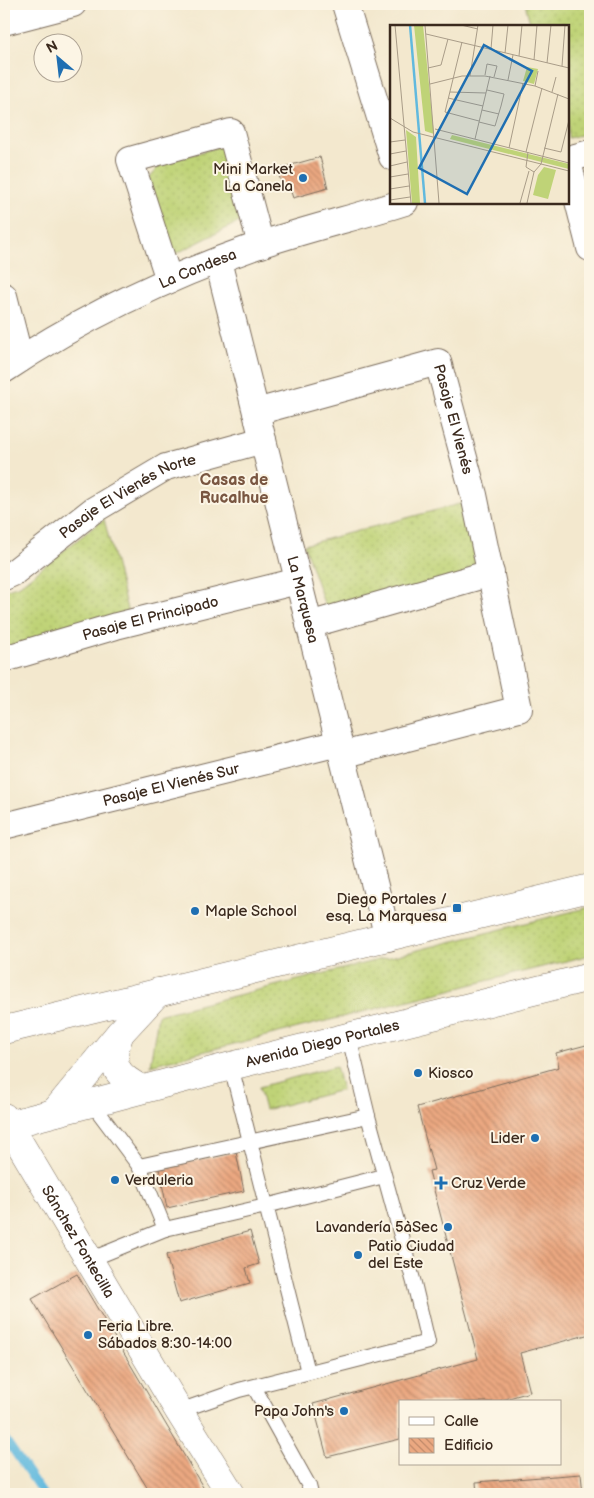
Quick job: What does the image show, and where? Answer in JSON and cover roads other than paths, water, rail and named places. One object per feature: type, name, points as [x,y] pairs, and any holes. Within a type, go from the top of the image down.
[{"type":"street","points":[[4,22],[73,4]]},
{"type":"street","points":[[345,4],[390,150]]},
{"type":"street","points":[[169,280],[130,160],[231,132],[261,245]]},
{"type":"street","points":[[569,161],[590,153]]},
{"type":"street","points":[[569,165],[590,248]]},
{"type":"street","name":"La Condesa","points":[[12,364],[68,330],[169,280],[261,245],[398,204]]},
{"type":"street","name":"La Marquesa","points":[[218,261],[388,938]]},
{"type":"street","points":[[4,296],[12,364]]},
{"type":"street","name":"Pasaje El Vienés","points":[[256,412],[438,362],[474,495],[520,709],[340,749]]},
{"type":"street","name":"Pasaje El Vienés Norte","points":[[4,577],[13,573],[92,511],[166,467],[263,440]]},
{"type":"street","points":[[309,625],[491,573]]},
{"type":"street","name":"Pasaje El Principado","points":[[4,659],[116,626],[298,580]]},
{"type":"street","name":"Pasaje El Vienés Sur","points":[[4,826],[340,749]]},
{"type":"street","points":[[4,1030],[590,888]]},
{"type":"street","name":"Avenida Diego Portales","points":[[5,1122],[55,1112],[231,1066],[590,977]]},
{"type":"street","points":[[55,1112],[120,1033],[158,992]]},
{"type":"street","points":[[120,1033],[114,1051],[114,1065],[127,1082],[142,1089]]},
{"type":"street","name":"Sánchez Fontecilla","points":[[5,1122],[231,1494]]},
{"type":"lane","points":[[179,1411],[220,1396],[428,1342],[348,1037]]},
{"type":"lane","points":[[231,1066],[308,1372]]},
{"type":"lane","points":[[91,1102],[138,1166],[164,1229]]},
{"type":"lane","points":[[138,1166],[368,1116]]},
{"type":"lane","points":[[89,1260],[164,1229],[266,1206],[384,1176]]},
{"type":"lane","points":[[254,1387],[309,1486],[311,1494]]},
{"type":"waterway","points":[[4,1437],[43,1494]]},
{"type":"place","name":"Mini Market La Canela","points":[[303,178]]},
{"type":"place","name":"Diego Portales / esq. La Marquesa","points":[[457,908]]},
{"type":"place","name":"Maple School","points":[[195,911]]},
{"type":"place","name":"Kiosco","points":[[418,1073]]},
{"type":"place","name":"Lider","points":[[535,1138]]},
{"type":"place","name":"Verduleria","points":[[115,1180]]},
{"type":"place","name":"Cruz Verde","points":[[441,1183]]},
{"type":"place","name":"Lavandería 5àSec","points":[[448,1227]]},
{"type":"place","name":"Patio Ciudad del Este","points":[[358,1255]]},
{"type":"place","name":"Feria Libre. Sábados 8:30-14:00","points":[[88,1335]]},
{"type":"place","name":"Papa John's","points":[[344,1411]]},
{"type":"district","name":"Casas de Rucalhue","points":[[234,488]]}]
